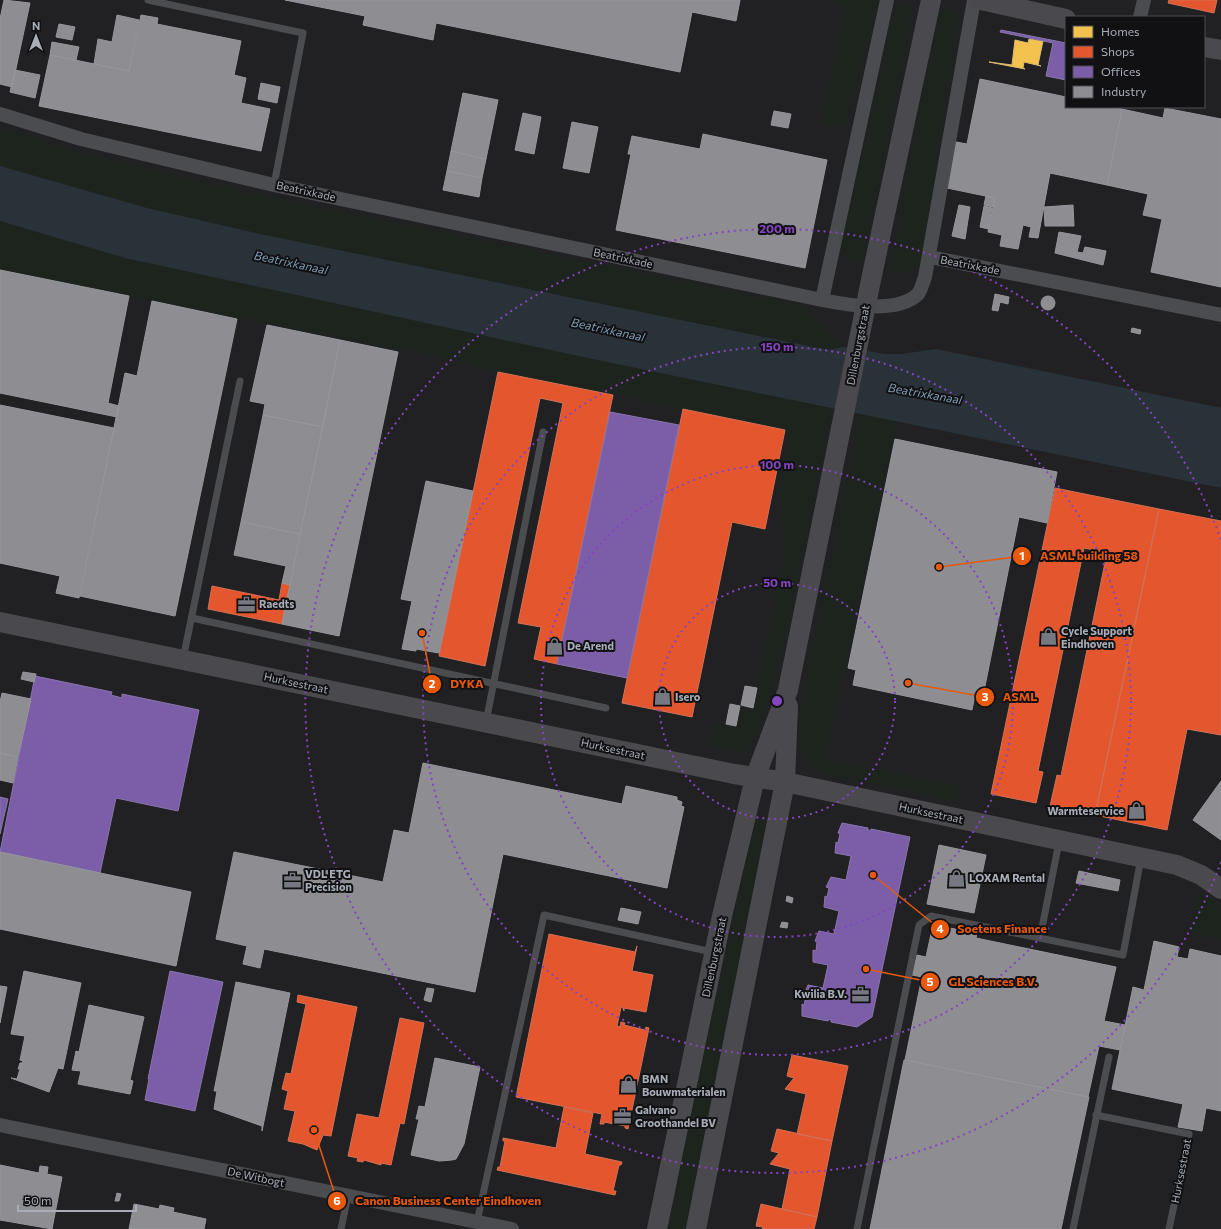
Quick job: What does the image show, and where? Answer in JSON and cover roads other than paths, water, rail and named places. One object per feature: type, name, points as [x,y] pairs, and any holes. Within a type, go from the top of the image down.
[{"type":"street","points":[[822,300],[887,0]]},
{"type":"street","name":"Dillenburgstraat","points":[[658,1229],[715,953],[755,778],[788,690],[872,275],[930,0]]},
{"type":"street","points":[[930,257],[974,0]]},
{"type":"street","points":[[981,0],[1065,18]]},
{"type":"street","points":[[1140,16],[1144,0]]},
{"type":"street","points":[[1205,47],[1221,50]]},
{"type":"street","name":"Beatrixkade","points":[[0,114],[81,139],[274,185],[850,305],[881,306],[906,302],[918,294],[925,277],[930,257],[1221,315]]},
{"type":"street","name":"Hurksestraat","points":[[0,622],[755,778],[785,782],[1142,857],[1177,865],[1201,875],[1221,889]]},
{"type":"street","name":"Dillenburgstraat","points":[[696,1229],[785,782],[788,690]]},
{"type":"street","name":"De Witbogt","points":[[0,1125],[512,1229]]},
{"type":"lane","points":[[148,0],[303,33],[274,185]]},
{"type":"lane","points":[[183,660],[240,381]]},
{"type":"lane","points":[[485,722],[543,432]]},
{"type":"lane","points":[[192,618],[606,708]]},
{"type":"lane","points":[[1040,938],[1060,840]]},
{"type":"lane","points":[[857,1229],[919,925],[931,916],[1123,955],[1142,857]]},
{"type":"lane","points":[[477,1222],[544,915],[715,953]]},
{"type":"lane","points":[[1073,1229],[1109,1057]]},
{"type":"lane","name":"Hurksestraat","points":[[1096,1115],[1189,1134],[1170,1229]]},
{"type":"lane","points":[[342,1229],[348,1196]]},
{"type":"water","name":"Beatrixkanaal","points":[[0,166],[147,208],[260,234],[828,350],[843,347],[885,354],[902,354],[936,349],[1221,408],[1221,488],[602,361],[125,258],[0,221]]},
{"type":"place","name":"ASML building 58","points":[[939,567]]},
{"type":"place","name":"Raedts","points":[[246,604]]},
{"type":"place","name":"DYKA","points":[[422,633]]},
{"type":"place","name":"Cycle Support Eindhoven","points":[[1048,637]]},
{"type":"place","name":"De Arend","points":[[554,646]]},
{"type":"place","name":"ASML","points":[[908,683]]},
{"type":"place","name":"Isero","points":[[662,697]]},
{"type":"place","name":"Warmteservice","points":[[1137,811]]},
{"type":"place","name":"Soetens Finance","points":[[873,875]]},
{"type":"place","name":"LOXAM Rental","points":[[956,878]]},
{"type":"place","name":"VDL ETG Precision","points":[[292,880]]},
{"type":"place","name":"GL Sciences B.V.","points":[[866,969]]},
{"type":"place","name":"Kwilia B.V.","points":[[860,994]]},
{"type":"place","name":"BMN Bouwmaterialen","points":[[629,1085]]},
{"type":"place","name":"Galvano Groothandel BV","points":[[622,1116]]},
{"type":"place","name":"Canon Business Center Eindhoven","points":[[314,1130]]}]
